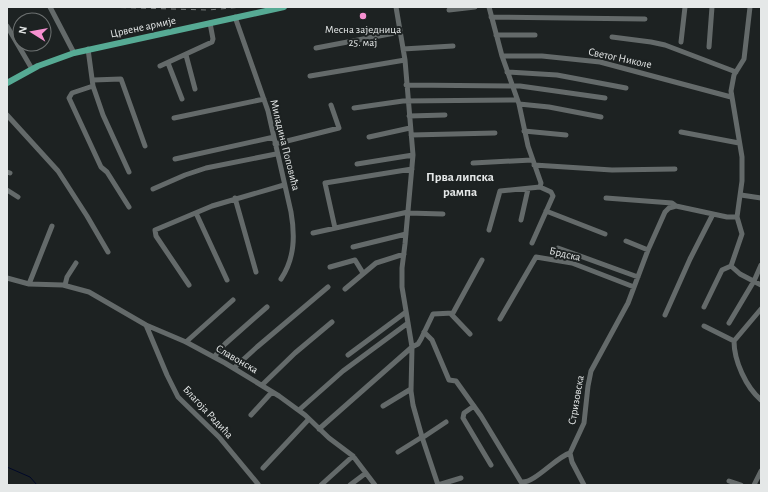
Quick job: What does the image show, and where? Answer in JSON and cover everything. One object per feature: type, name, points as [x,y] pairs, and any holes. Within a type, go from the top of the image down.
[{"type":"main road","name":"Црвене армије","points":[[7,83],[32,69],[74,53],[284,7]]},
{"type":"street","points":[[50,7],[74,53]]},
{"type":"street","points":[[396,7],[405,60],[407,101],[413,155],[402,268],[402,287],[412,347],[411,389],[413,405],[422,438],[438,485],[461,478]]},
{"type":"street","points":[[449,10],[475,7]]},
{"type":"street","points":[[488,7],[507,72],[518,102],[524,131],[541,183],[540,188]]},
{"type":"street","points":[[681,42],[685,7]]},
{"type":"street","points":[[710,47],[712,7]]},
{"type":"street","points":[[704,307],[722,270],[731,266],[742,236],[737,217],[741,195],[742,157],[731,97],[736,72],[744,59],[750,7]]},
{"type":"street","name":"Миладина Поповића","points":[[235,17],[264,99],[274,137],[276,154],[293,225],[290,261],[281,278]]},
{"type":"street","points":[[491,17],[645,20]]},
{"type":"street","points":[[160,66],[186,55],[213,40],[210,23]]},
{"type":"street","points":[[7,26],[32,69]]},
{"type":"street","points":[[316,48],[400,32]]},
{"type":"street","points":[[496,35],[535,35]]},
{"type":"street","points":[[612,37],[665,45],[736,72]]},
{"type":"street","points":[[403,49],[453,46]]},
{"type":"street","points":[[88,50],[93,83],[103,115],[129,172]]},
{"type":"street","points":[[186,55],[195,89]]},
{"type":"street","name":"Светог Николе","points":[[502,56],[542,56],[600,62],[731,97]]},
{"type":"street","points":[[310,76],[405,60]]},
{"type":"street","points":[[168,62],[182,99]]},
{"type":"street","points":[[507,72],[565,76],[626,88]]},
{"type":"street","points":[[129,207],[107,172],[101,167],[69,98],[72,93],[93,83],[121,79],[145,146]]},
{"type":"street","points":[[406,85],[512,85],[539,87],[605,98]]},
{"type":"street","points":[[174,118],[264,99]]},
{"type":"street","points":[[354,108],[407,101],[518,102],[602,117]]},
{"type":"street","points":[[275,144],[339,128],[331,105]]},
{"type":"street","points":[[7,115],[58,171],[108,252]]},
{"type":"street","points":[[409,116],[445,115]]},
{"type":"street","points":[[369,137],[410,128]]},
{"type":"street","points":[[524,131],[566,135]]},
{"type":"street","points":[[681,132],[740,143]]},
{"type":"street","points":[[411,135],[495,133]]},
{"type":"street","points":[[175,159],[274,137]]},
{"type":"street","points":[[153,189],[185,174],[210,167],[276,154]]},
{"type":"street","points":[[357,164],[413,155]]},
{"type":"street","points":[[473,163],[533,162],[596,169],[675,169]]},
{"type":"street","points":[[335,228],[325,191],[325,183],[412,169]]},
{"type":"street","points":[[189,285],[154,232],[196,213],[235,198],[284,185]]},
{"type":"street","points":[[490,230],[500,191],[540,188],[552,193],[532,243]]},
{"type":"street","points":[[521,220],[528,189]]},
{"type":"street","points":[[7,190],[18,197]]},
{"type":"street","points":[[741,195],[761,198]]},
{"type":"street","points":[[235,198],[256,272]]},
{"type":"street","points":[[606,198],[672,203],[676,206],[713,214],[727,217],[737,217]]},
{"type":"street","name":"Стризовска","points":[[570,453],[584,423],[591,371],[628,303],[648,250],[665,212],[669,208],[676,206]]},
{"type":"street","points":[[546,211],[605,234]]},
{"type":"street","points":[[196,213],[227,280]]},
{"type":"street","points":[[313,233],[408,213],[443,214]]},
{"type":"street","points":[[665,315],[690,259],[713,214]]},
{"type":"street","points":[[29,284],[52,226]]},
{"type":"street","points":[[353,247],[406,234]]},
{"type":"street","points":[[626,240],[648,250]]},
{"type":"street","points":[[558,248],[638,277]]},
{"type":"street","points":[[345,289],[376,263],[404,254]]},
{"type":"street","name":"Брдска","points":[[500,319],[536,258],[572,263],[634,287]]},
{"type":"street","points":[[330,267],[355,260],[363,274]]},
{"type":"street","points":[[451,314],[482,260]]},
{"type":"street","points":[[65,285],[67,277],[76,263]]},
{"type":"street","points":[[729,323],[754,281],[761,265]]},
{"type":"street","points":[[731,266],[740,274],[761,285]]},
{"type":"street","name":"Славонска","points":[[7,278],[29,284],[65,285],[89,292],[146,325],[186,342],[234,368],[299,410],[319,429],[353,456],[375,485]]},
{"type":"street","points":[[234,368],[328,287]]},
{"type":"street","points":[[186,342],[233,300]]},
{"type":"street","points":[[214,357],[225,344],[267,307]]},
{"type":"street","points":[[734,341],[761,309]]},
{"type":"street","points":[[348,355],[406,312]]},
{"type":"street","points":[[319,429],[412,347],[418,344],[434,313],[451,314],[470,334]]},
{"type":"street","points":[[262,385],[295,353],[332,322]]},
{"type":"street","points":[[299,410],[343,371],[408,323]]},
{"type":"street","name":"Благоја Радића","points":[[146,325],[166,375],[178,397],[219,437],[258,484]]},
{"type":"street","points":[[704,326],[734,341],[741,369],[750,388],[761,400]]},
{"type":"street","points":[[424,332],[432,340],[449,380],[456,382],[474,406],[522,483],[570,453],[572,462],[584,485]]},
{"type":"street","points":[[383,406],[411,389]]},
{"type":"street","points":[[251,415],[272,392]]},
{"type":"street","points":[[474,406],[464,413],[463,418],[491,465]]},
{"type":"street","points":[[263,468],[309,419]]},
{"type":"street","points":[[398,452],[446,422]]},
{"type":"street","points":[[321,485],[353,456]]},
{"type":"street","points":[[754,485],[761,471]]},
{"type":"street","points":[[350,485],[366,473]]},
{"type":"street","points":[[729,481],[741,485]]},
{"type":"waterway","points":[[7,467],[30,477],[37,485]]},
{"type":"railway","points":[[101,7],[208,10],[243,7]]},
{"type":"place","name":"Месна заједница 25. мај","points":[[363,16]]},
{"type":"district","name":"Прва липска рампа","points":[[460,184]]}]
